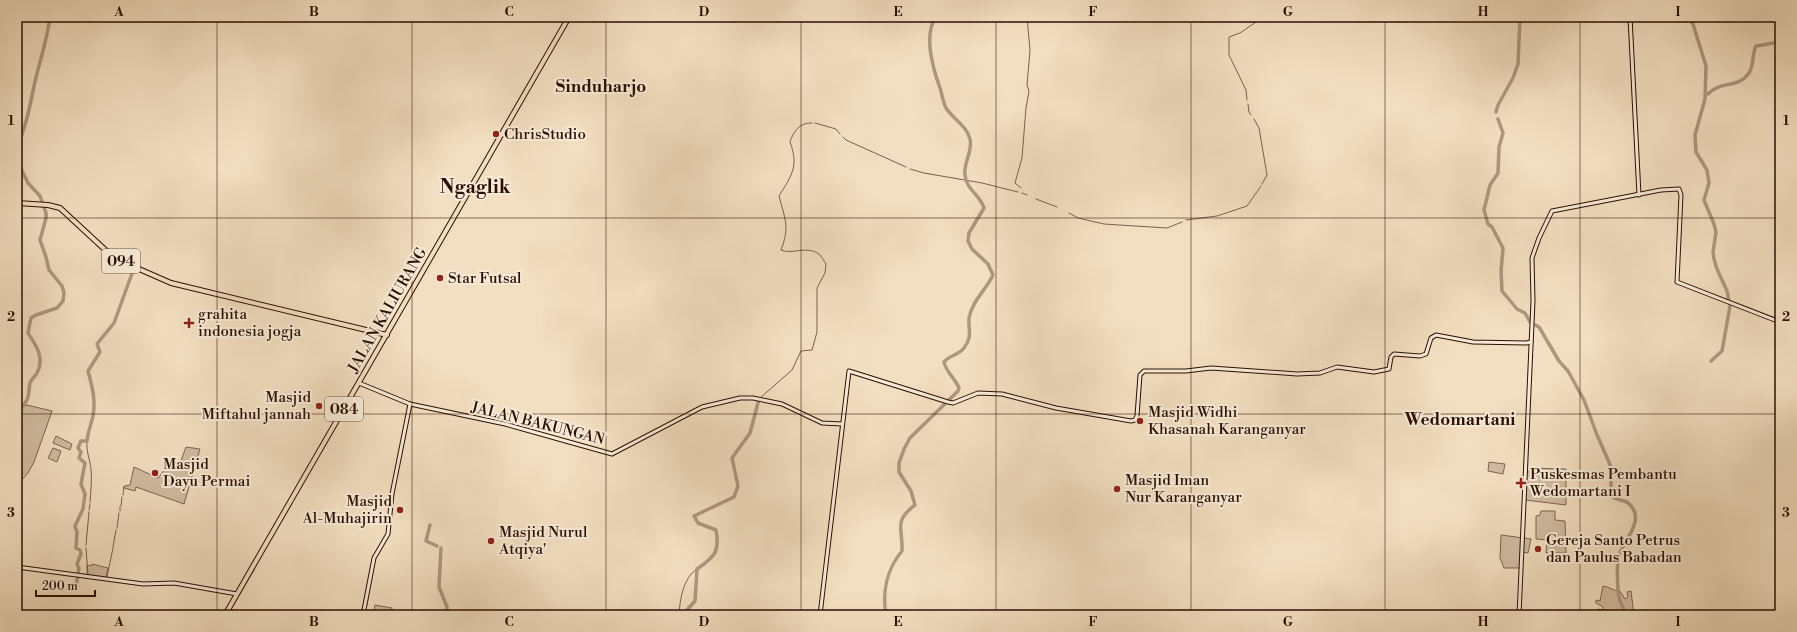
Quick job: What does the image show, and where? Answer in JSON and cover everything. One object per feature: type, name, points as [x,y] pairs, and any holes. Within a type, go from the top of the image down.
[{"type":"main road","name":"JALAN KALIURANG","points":[[225,615],[300,483],[522,102],[569,17]]},
{"type":"main road","points":[[1630,17],[1639,195]]},
{"type":"main road","points":[[1519,615],[1532,326],[1532,258],[1539,238],[1552,211],[1668,189],[1679,189],[1677,282],[1780,322]]},
{"type":"main road","name":"094","points":[[17,203],[48,205],[62,210],[117,259],[171,283],[387,335]]},
{"type":"main road","points":[[820,615],[849,371],[947,402],[953,403],[978,393],[1002,394],[1056,408],[1133,421],[1137,416],[1140,375],[1144,371],[1186,371],[1211,368],[1304,374],[1320,373],[1339,367],[1370,372],[1380,372],[1389,369],[1391,356],[1394,354],[1420,356],[1426,354],[1431,338],[1436,335],[1473,342],[1531,344]]},
{"type":"main road","name":"JALAN BAKUNGAN","points":[[359,383],[410,404],[505,424],[612,454],[702,406],[740,398],[756,399],[782,404],[822,423],[842,424]]},
{"type":"main road","points":[[364,615],[374,558],[388,534],[392,494],[410,404]]},
{"type":"main road","points":[[17,567],[143,584],[174,583],[237,594]]},
{"type":"shaded area","points":[[27,405],[52,411],[34,462],[28,473],[17,485],[17,408]]},
{"type":"shaded area","points":[[56,436],[72,444],[70,450],[53,443]]},
{"type":"shaded area","points":[[186,447],[200,449],[184,504],[136,487],[135,491],[124,488],[125,486],[130,485],[134,467],[158,478],[168,465],[179,466]]},
{"type":"shaded area","points":[[53,448],[61,451],[57,462],[48,458]]},
{"type":"shaded area","points":[[1489,462],[1505,464],[1503,474],[1488,471]]},
{"type":"shaded area","points":[[1526,468],[1566,469],[1566,505],[1525,500]]},
{"type":"shaded area","points":[[1541,511],[1555,511],[1555,520],[1565,521],[1566,553],[1546,553],[1547,540],[1536,539],[1536,516],[1540,515]]},
{"type":"shaded area","points":[[1501,535],[1531,539],[1528,553],[1521,552],[1520,568],[1504,568],[1500,558]]},
{"type":"shaded area","points":[[92,564],[108,568],[106,579],[87,575],[87,565],[92,566]]},
{"type":"shaded area","points":[[1603,586],[1620,591],[1625,599],[1628,597],[1627,592],[1631,591],[1634,615],[1603,615],[1597,612],[1598,609],[1603,610],[1603,607],[1596,603],[1596,600],[1600,601]]},
{"type":"shaded area","points":[[375,605],[392,608],[391,615],[373,615]]},
{"type":"waterway","points":[[17,146],[27,116],[50,17]]},
{"type":"waterway","points":[[886,615],[885,589],[889,573],[902,551],[901,521],[908,511],[915,505],[911,491],[899,472],[899,463],[910,438],[958,391],[959,388],[944,362],[948,358],[962,351],[967,344],[969,336],[969,318],[973,306],[993,275],[988,264],[972,249],[968,241],[969,233],[984,208],[966,180],[965,166],[971,144],[970,139],[963,126],[946,108],[932,62],[930,52],[930,33],[932,24],[936,17]]},
{"type":"waterway","points":[[1021,188],[1015,183],[1022,158],[1026,108],[1029,91],[1027,85],[1030,50],[1027,17]]},
{"type":"waterway","points":[[1247,100],[1246,90],[1229,55],[1229,37],[1240,33],[1256,22],[1277,17]]},
{"type":"waterway","points":[[1496,112],[1498,105],[1513,78],[1518,64],[1520,17]]},
{"type":"waterway","points":[[1688,17],[1693,24],[1706,66],[1705,99],[1695,135],[1696,152],[1707,170],[1709,183],[1704,200],[1716,232],[1713,252],[1714,259],[1727,291],[1730,306],[1722,351],[1711,361]]},
{"type":"waterway","points":[[1708,94],[1718,87],[1735,83],[1745,78],[1751,70],[1756,46],[1780,42]]},
{"type":"waterway","points":[[1248,104],[1251,115]]},
{"type":"waterway","points":[[1254,119],[1259,128],[1267,175],[1262,184]]},
{"type":"waterway","points":[[1498,119],[1503,133],[1499,147],[1498,173],[1490,185],[1484,210],[1488,224],[1492,227],[1503,248],[1501,271],[1502,291],[1517,309],[1525,313],[1530,322],[1539,327],[1559,361],[1568,371],[1584,400],[1597,435]]},
{"type":"waterway","points":[[760,398],[792,370],[801,351],[812,350],[817,332],[817,288],[825,273],[826,264],[819,254],[814,251],[781,250],[784,242],[786,223],[779,196],[793,170],[794,158],[790,142],[791,138],[798,128],[804,124],[812,123]]},
{"type":"waterway","points":[[815,123],[836,129],[840,134]]},
{"type":"waterway","points":[[843,137],[846,140],[906,167]]},
{"type":"waterway","points":[[17,161],[28,183],[40,196],[46,213],[40,240],[49,270],[62,286],[64,293],[63,301],[57,308],[31,318],[28,333],[34,342],[40,357],[40,362],[29,387],[25,404],[22,406],[17,405]]},
{"type":"waterway","points":[[910,169],[924,173],[982,183],[1018,192]]},
{"type":"waterway","points":[[1186,220],[1217,216],[1247,206],[1261,186]]},
{"type":"waterway","points":[[1022,193],[1027,195]]},
{"type":"waterway","points":[[1036,199],[1057,207]]},
{"type":"waterway","points":[[1069,213],[1078,218],[1104,224],[1167,228],[1182,222]]},
{"type":"waterway","points":[[78,573],[79,568],[77,564],[81,554],[80,550],[76,548],[77,532],[75,526],[83,509],[85,494],[81,484],[85,463],[79,458],[81,452],[78,448],[81,441],[87,441],[94,410],[93,393],[88,371],[100,352],[97,344],[114,323],[134,268]]},
{"type":"waterway","points":[[687,615],[687,610],[695,601],[697,569],[712,557],[715,553],[717,543],[716,530],[698,523],[694,516],[734,497],[738,486],[732,458],[750,433],[759,399]]},
{"type":"waterway","points":[[1598,437],[1611,467],[1611,493],[1613,497],[1627,502],[1633,509],[1635,516],[1635,523],[1620,551],[1618,558],[1618,592],[1626,615]]},
{"type":"waterway","points":[[87,441],[91,473],[90,502]]},
{"type":"waterway","points":[[123,495],[124,486]]},
{"type":"waterway","points":[[121,506],[122,497]]},
{"type":"waterway","points":[[89,510],[90,504]]},
{"type":"waterway","points":[[86,545],[89,512]]},
{"type":"waterway","points":[[117,528],[119,513]]},
{"type":"waterway","points":[[430,525],[426,541],[437,546]]},
{"type":"waterway","points":[[113,547],[116,530]]},
{"type":"waterway","points":[[86,548],[88,575]]},
{"type":"waterway","points":[[107,577],[113,548]]},
{"type":"waterway","points":[[441,548],[439,587],[447,607],[447,615]]},
{"type":"waterway","points":[[679,615],[681,596],[685,583],[697,569]]},
{"type":"waterway","points":[[75,588],[78,576]]},
{"type":"place","name":"ChrisStudio","points":[[496,134]]},
{"type":"place","name":"Star Futsal","points":[[440,278]]},
{"type":"place","name":"grahita indonesia jogja","points":[[189,323]]},
{"type":"place","name":"Masjid Miftahul jannah","points":[[319,406]]},
{"type":"place","name":"Masjid Widhi Khasanah Karanganyar","points":[[1140,421]]},
{"type":"place","name":"Masjid Dayu Permai","points":[[155,473]]},
{"type":"place","name":"Puskesmas Pembantu Wedomartani I","points":[[1521,483]]},
{"type":"place","name":"Masjid Iman Nur Karanganyar","points":[[1117,489]]},
{"type":"place","name":"Masjid Al-Muhajirin","points":[[400,510]]},
{"type":"place","name":"Masjid Nurul Atqiya'","points":[[491,541]]},
{"type":"place","name":"Gereja Santo Petrus dan Paulus Babadan","points":[[1538,549]]},
{"type":"district","name":"Sinduharjo","points":[[601,86]]},
{"type":"district","name":"Ngaglik","points":[[475,186]]},
{"type":"district","name":"Wedomartani","points":[[1460,419]]}]
